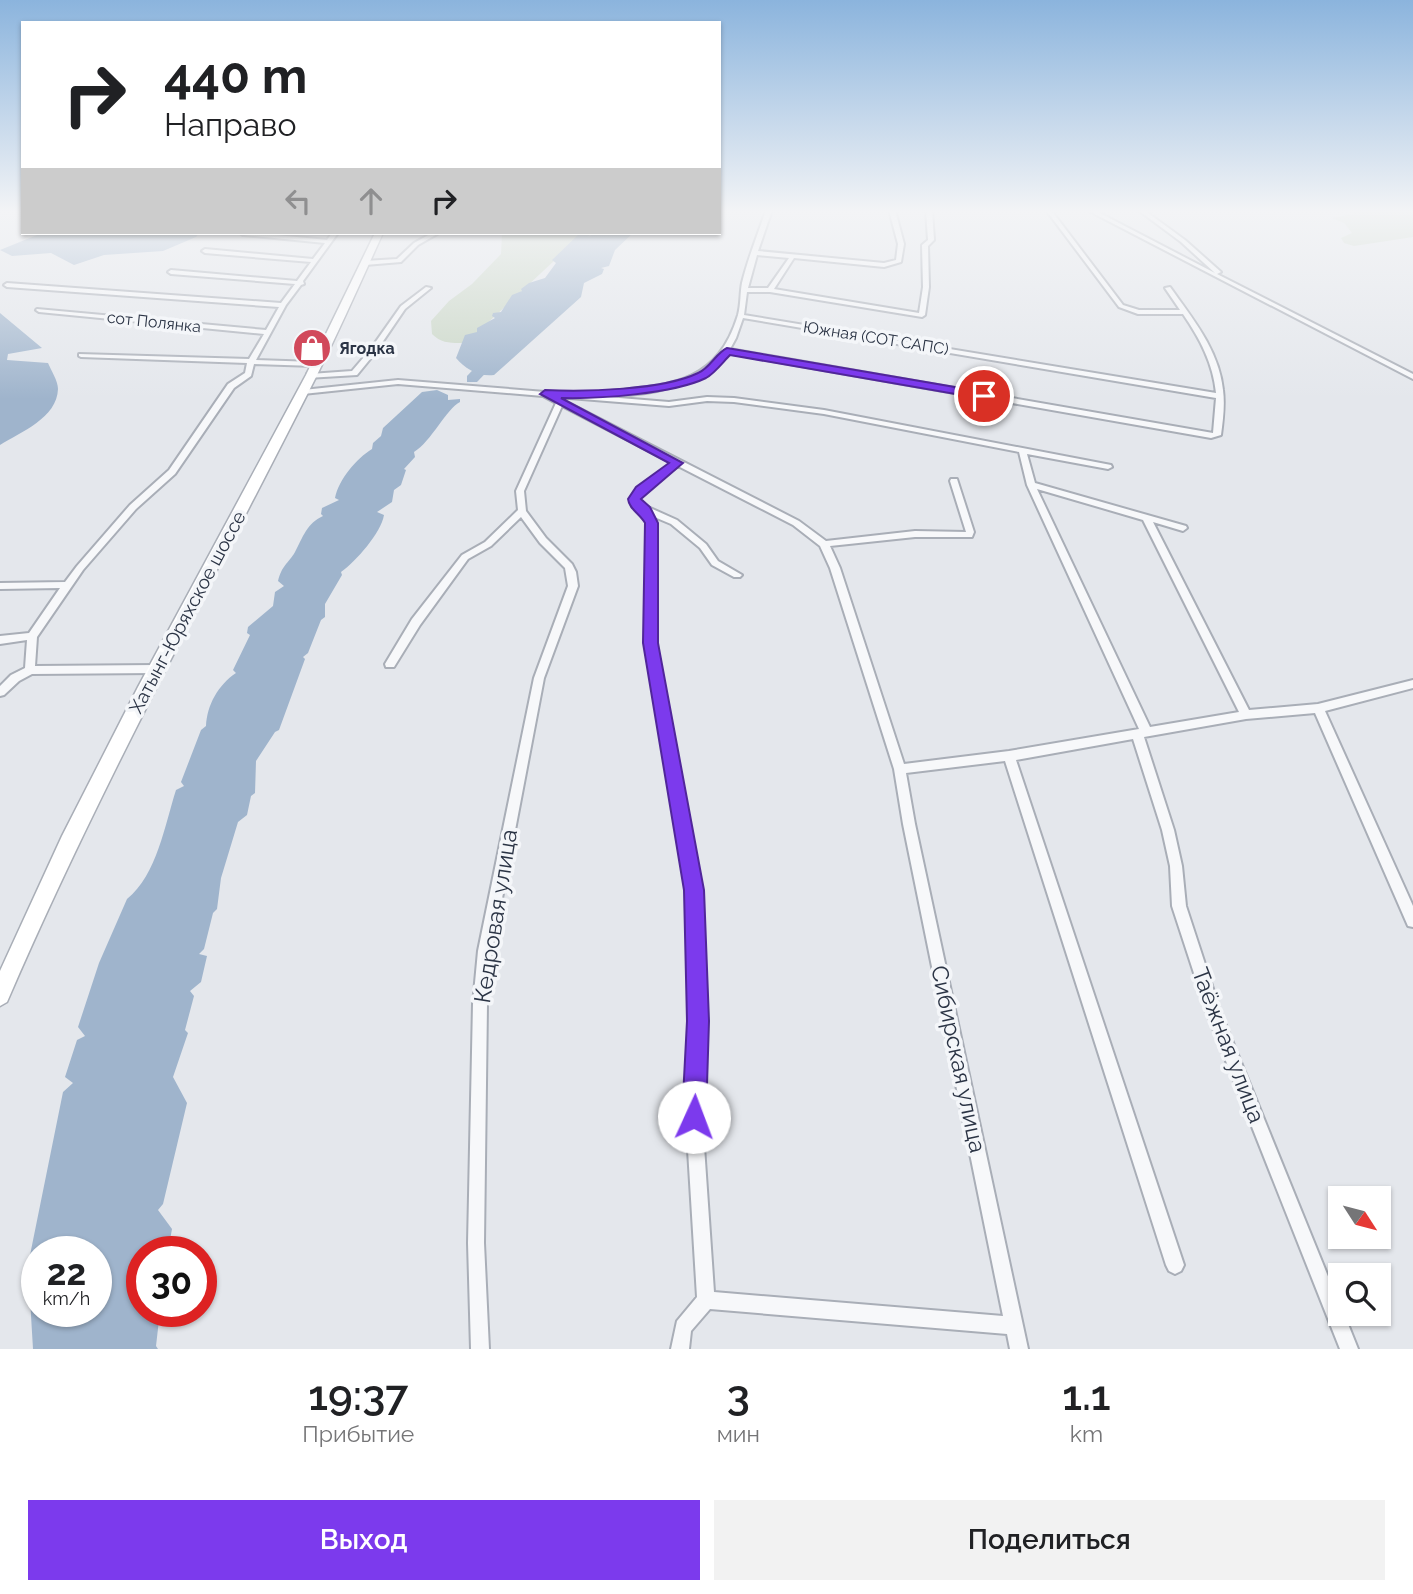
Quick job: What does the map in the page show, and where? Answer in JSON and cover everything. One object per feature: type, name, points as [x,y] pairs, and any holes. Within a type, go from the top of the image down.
[{"type":"main road","name":"Хатынг-Юряхское шоссе","points":[[0,995],[93,794],[306,384],[360,273]]},
{"type":"street","points":[[182,273],[302,283]]},
{"type":"street","points":[[30,670],[32,636],[68,585],[133,507],[172,472],[231,386],[248,374],[251,362],[283,305],[307,273]]},
{"type":"street","points":[[592,395],[679,383],[705,374],[727,351],[741,316],[744,290],[750,273]]},
{"type":"street","points":[[770,290],[781,273]]},
{"type":"street","points":[[744,290],[770,290],[922,315],[926,273]]},
{"type":"street","points":[[1096,273],[1121,306],[1138,312],[1184,312]]},
{"type":"street","points":[[1213,273],[1413,377]]},
{"type":"street","points":[[1218,273],[1225,279]]},
{"type":"street","points":[[8,285],[283,305]]},
{"type":"street","points":[[306,384],[354,373],[400,308],[410,298],[428,288]]},
{"type":"street","points":[[727,351],[1217,435],[1217,368],[1204,339],[1168,288]]},
{"type":"street","name":"сот Полянка","points":[[39,310],[268,332]]},
{"type":"street","name":"Южная (СОТ САПС)","points":[[741,316],[1218,396]]},
{"type":"street","points":[[81,355],[315,364]]},
{"type":"street","points":[[306,384],[398,382],[545,394],[592,395],[657,403],[707,399],[760,403],[824,412],[1108,467]]},
{"type":"street","points":[[545,394],[796,523],[824,544],[915,534],[969,536],[954,481]]},
{"type":"street","points":[[390,664],[416,622],[465,557],[488,544],[523,511],[520,491],[560,403]]},
{"type":"street","name":"Таёжная улица","points":[[1022,450],[1031,485],[1141,732],[1176,866],[1179,906],[1213,1013],[1349,1349]]},
{"type":"street","points":[[677,463],[637,494],[635,504],[674,522],[703,546],[715,563],[737,575]]},
{"type":"street","points":[[1031,485],[1183,528]]},
{"type":"street","points":[[645,510],[653,535],[650,643],[654,675],[694,890],[698,1021],[694,1117],[706,1300],[683,1327],[680,1349]]},
{"type":"street","name":"Кедровая улица","points":[[480,1349],[475,1243],[480,1004],[485,951],[539,678],[573,586],[574,572],[567,562],[545,543],[523,511]]},
{"type":"street","points":[[1146,517],[1246,715]]},
{"type":"street","name":"Сибирская улица","points":[[824,544],[848,603],[900,769],[909,824],[1019,1349]]},
{"type":"street","points":[[0,586],[68,585]]},
{"type":"street","points":[[0,640],[32,636]]},
{"type":"street","points":[[0,692],[15,678],[30,670],[156,669]]},
{"type":"street","points":[[900,769],[1009,756],[1246,715],[1318,708],[1413,684]]},
{"type":"street","points":[[1318,708],[1413,921]]},
{"type":"street","points":[[1009,756],[1175,1265]]},
{"type":"street","points":[[706,1300],[1015,1326]]},
{"type":"green space","points":[[483,273],[541,273],[466,343],[440,340],[432,334],[431,321],[449,301]]},
{"type":"water","points":[[549,273],[602,273],[584,283],[581,297],[494,375],[468,369],[456,358],[465,335],[477,332],[477,328],[495,318],[493,313],[501,312],[512,295],[522,291],[529,283],[545,278]]},
{"type":"water","points":[[0,313],[42,348],[8,354],[7,360],[48,363],[58,389],[56,399],[45,416],[0,445]]},
{"type":"water","points":[[437,390],[448,395],[448,400],[460,399],[427,441],[414,452],[415,457],[404,469],[406,470],[401,485],[394,490],[392,502],[377,512],[384,515],[378,530],[354,561],[341,572],[342,575],[325,604],[325,617],[321,620],[308,653],[303,657],[305,659],[279,730],[256,761],[255,793],[251,796],[247,815],[238,822],[221,878],[217,909],[213,913],[204,949],[199,954],[207,956],[201,982],[190,991],[194,996],[185,1030],[188,1033],[173,1077],[187,1103],[163,1204],[158,1210],[172,1229],[171,1236],[126,1236],[126,1327],[158,1327],[158,1349],[33,1349],[32,1327],[112,1327],[112,1236],[34,1236],[63,1092],[73,1083],[65,1077],[77,1040],[85,1036],[78,1027],[99,963],[127,899],[146,877],[153,863],[176,790],[184,786],[181,782],[201,730],[206,726],[211,703],[224,683],[236,673],[233,670],[250,635],[247,633],[248,627],[273,606],[275,592],[284,586],[278,581],[281,571],[309,527],[323,516],[322,508],[339,500],[335,498],[340,484],[349,470],[372,449],[383,428],[422,392]]},
{"type":"waterway","points":[[472,379],[496,354]]},
{"type":"place","name":"Ягодка","points":[[312,348]]},
{"type":"route","points":[[694,1117],[698,1021],[694,890],[650,643],[653,535],[645,510],[639,508],[634,499],[641,490],[677,463],[545,394],[592,395],[679,383],[705,374],[716,366],[727,351],[984,396]]}]
